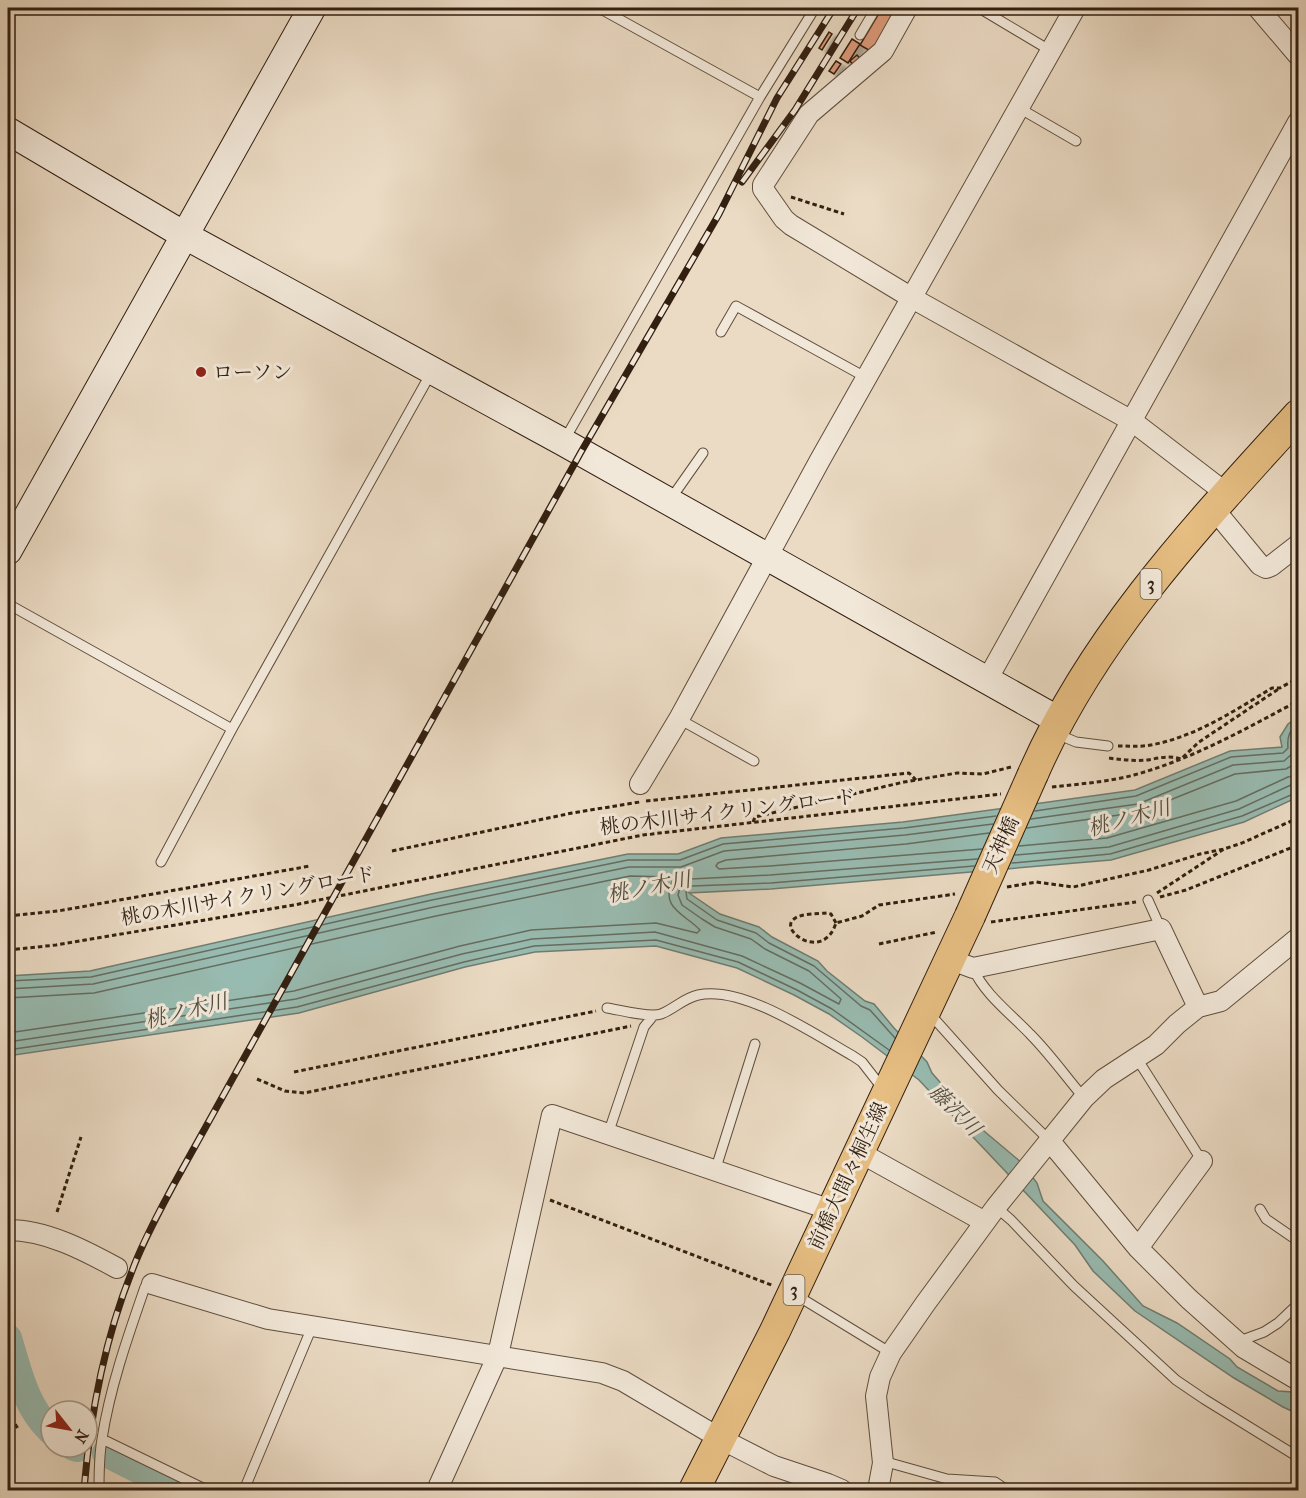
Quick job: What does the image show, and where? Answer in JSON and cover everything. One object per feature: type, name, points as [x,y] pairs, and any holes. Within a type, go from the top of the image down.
[{"type":"main road","name":"3","points":[[1033,776],[1055,726],[1110,636],[1220,501],[1299,415]]},
{"type":"main road","name":"天神橋","points":[[967,921],[1033,776]]},
{"type":"main road","name":"3","points":[[889,1090],[925,1013],[961,964],[967,921]]},
{"type":"main road","name":"前橋大間々桐生線","points":[[694,1491],[889,1090]]},
{"type":"street","points":[[8,551],[312,8]]},
{"type":"street","points":[[907,8],[883,51],[809,114],[763,185],[767,196],[791,225],[912,298],[1132,421],[1220,501],[1260,565],[1266,568],[1271,566],[1299,544]]},
{"type":"street","points":[[640,784],[679,719],[767,556],[1075,8]]},
{"type":"street","points":[[1258,8],[1299,54]]},
{"type":"street","points":[[987,680],[1299,122]]},
{"type":"street","points":[[8,131],[184,235],[563,442],[987,680],[1055,726]]},
{"type":"street","points":[[961,964],[1156,920],[1198,1007]]},
{"type":"street","points":[[878,1491],[883,1463],[876,1396],[880,1377],[891,1353],[994,1210],[1084,1098],[1104,1079],[1156,1045],[1198,1007],[1221,1000],[1295,950]]},
{"type":"street","points":[[437,1491],[498,1355],[552,1115],[831,1210]]},
{"type":"street","points":[[1047,1143],[1138,1248],[1189,1299],[1237,1342],[1299,1380]]},
{"type":"street","points":[[859,1152],[994,1210]]},
{"type":"street","points":[[1138,1248],[1202,1161]]},
{"type":"street","points":[[8,1230],[21,1230],[50,1238],[95,1256],[117,1268]]},
{"type":"street","points":[[152,1284],[247,1314],[312,1327],[583,1369],[623,1381],[721,1439],[774,1466],[842,1491]]},
{"type":"lane","points":[[599,8],[760,97]]},
{"type":"lane","points":[[563,442],[760,97],[815,8]]},
{"type":"lane","points":[[860,35],[876,8]]},
{"type":"lane","points":[[979,8],[1051,51]]},
{"type":"lane","points":[[1019,108],[1076,141]]},
{"type":"lane","points":[[721,332],[736,306],[867,378]]},
{"type":"lane","points":[[161,862],[232,729],[433,370]]},
{"type":"lane","points":[[669,502],[703,453]]},
{"type":"lane","points":[[8,604],[232,729]]},
{"type":"lane","points":[[679,719],[754,761]]},
{"type":"lane","points":[[1055,726],[1076,742],[1108,746]]},
{"type":"lane","points":[[1148,900],[1156,920]]},
{"type":"lane","points":[[961,964],[976,976],[1032,1035],[1084,1098]]},
{"type":"lane","points":[[608,1134],[644,1027],[650,1019],[697,995],[712,994],[743,999],[770,1010],[862,1062],[889,1090]]},
{"type":"lane","points":[[607,1008],[650,1019]]},
{"type":"lane","points":[[925,1013],[1047,1143]]},
{"type":"lane","points":[[715,1171],[755,1044]]},
{"type":"lane","points":[[1136,1057],[1202,1161]]},
{"type":"lane","points":[[1260,1209],[1266,1219],[1299,1241]]},
{"type":"lane","points":[[994,1210],[1011,1220],[1074,1286],[1176,1380],[1299,1457]]},
{"type":"lane","points":[[99,1491],[102,1439],[128,1338],[145,1287],[152,1284]]},
{"type":"lane","points":[[792,1293],[891,1353]]},
{"type":"lane","points":[[1237,1342],[1264,1332],[1299,1304]]},
{"type":"lane","points":[[244,1491],[312,1327]]},
{"type":"lane","points":[[102,1439],[207,1491]]},
{"type":"lane","points":[[883,1463],[947,1479],[996,1482],[1007,1491]]},
{"type":"path","points":[[767,196],[773,191],[843,214]]},
{"type":"path","points":[[1181,759],[1199,742],[1280,688],[1299,678]]},
{"type":"path","points":[[1108,746],[1148,746],[1171,740],[1201,729],[1272,688],[1280,688]]},
{"type":"path","points":[[753,822],[755,818],[916,780],[957,773],[1131,776],[1198,753],[1299,701]]},
{"type":"path","points":[[1103,757],[1122,760],[1169,757],[1181,759]]},
{"type":"path","points":[[392,851],[572,813],[640,802],[909,773],[916,780]]},
{"type":"path","name":"桃の木川サイクリングロード","points":[[8,950],[56,945],[294,905],[643,835],[1006,794]]},
{"type":"path","points":[[1148,900],[1224,849],[1299,818]]},
{"type":"path","points":[[879,944],[967,921],[1148,900],[1186,890],[1299,845]]},
{"type":"path","points":[[8,916],[58,911],[310,866]]},
{"type":"path","points":[[294,1072],[607,1008]]},
{"type":"path","points":[[257,1079],[285,1091],[304,1093],[650,1019]]},
{"type":"path","points":[[57,1212],[81,1137]]},
{"type":"path","points":[[535,1194],[792,1293]]},
{"type":"path","points":[[8,1410],[18,1429]]},
{"type":"water","points":[[1298,717],[1298,797],[1244,822],[1111,860],[771,889],[689,893],[720,914],[759,927],[772,937],[818,961],[865,1001],[874,1004],[927,1062],[932,1073],[978,1126],[1022,1163],[1037,1183],[1043,1201],[1103,1261],[1143,1306],[1177,1323],[1230,1359],[1237,1367],[1278,1391],[1293,1392],[1298,1395],[1298,1414],[1234,1378],[1135,1311],[1093,1271],[1075,1245],[919,1080],[829,1014],[737,968],[656,946],[535,952],[465,967],[299,1013],[8,1056],[8,976],[90,971],[431,894],[628,854],[678,854],[721,838],[903,822],[1135,790],[1230,751],[1282,747],[1280,737],[1288,724]]},
{"type":"building","points":[[882,8],[898,8],[872,52],[860,45]]},
{"type":"building","points":[[829,32],[832,34],[822,50],[819,48]]},
{"type":"building","points":[[852,39],[860,44],[848,63],[840,58]]},
{"type":"building","points":[[857,55],[862,61],[855,67],[850,61]]},
{"type":"building","points":[[836,61],[841,64],[834,74],[829,71]]},
{"type":"waterway","points":[[8,1338],[19,1375],[39,1417]]},
{"type":"waterway","points":[[106,1453],[179,1490]]},
{"type":"railway","points":[[84,1490],[94,1407],[106,1352],[122,1297],[152,1227],[581,452],[719,214],[777,98],[834,8]]},
{"type":"railway","points":[[742,182],[795,110],[858,8]]},
{"type":"place","name":"ローソン","points":[[201,372]]},
{"type":"water label","name":"桃ノ木川","points":[[1129,818]]},
{"type":"water label","name":"桃ノ木川","points":[[649,887]]},
{"type":"water label","name":"桃ノ木川","points":[[186,1011]]},
{"type":"water label","name":"藤沢川","points":[[955,1110]]}]
